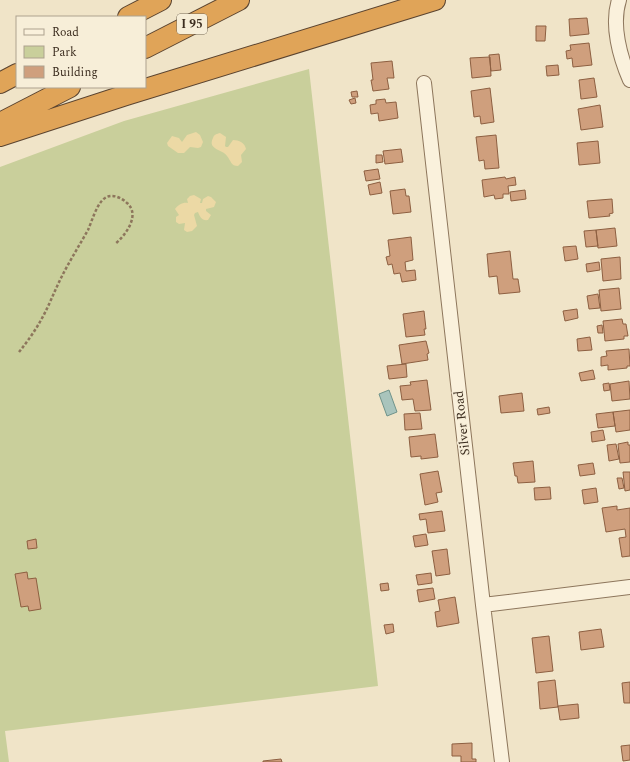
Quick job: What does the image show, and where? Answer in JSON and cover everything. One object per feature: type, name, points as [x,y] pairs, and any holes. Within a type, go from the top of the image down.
[{"type":"highway","points":[[130,16],[161,0]]},
{"type":"highway","name":"I 95","points":[[146,47],[239,0]]},
{"type":"highway","points":[[0,136],[126,95],[434,0]]},
{"type":"highway","points":[[0,83],[16,75]]},
{"type":"highway","points":[[0,123],[68,88]]},
{"type":"street","points":[[619,0],[616,18],[620,49],[624,66],[630,81]]},
{"type":"street","points":[[630,74],[630,81]]},
{"type":"street","name":"Silver Road","points":[[424,83],[482,605],[502,762]]},
{"type":"street","points":[[482,605],[630,587]]},
{"type":"path","points":[[19,352],[42,318],[61,277],[93,220],[100,204],[105,198],[111,196],[120,198],[127,203],[133,212],[133,218],[123,238],[115,244]]},
{"type":"green space","points":[[309,69],[378,686],[5,731],[9,762],[0,762],[0,167],[124,121]]},
{"type":"sand","points":[[196,132],[200,135],[203,142],[201,147],[190,147],[184,153],[178,153],[168,146],[167,143],[172,136],[179,138],[182,142],[187,135]]},
{"type":"sand","points":[[220,133],[226,137],[226,147],[228,147],[233,140],[241,142],[244,145],[246,149],[241,155],[242,162],[238,166],[232,164],[225,154],[212,145],[214,136]]},
{"type":"sand","points":[[194,195],[201,199],[200,203],[202,203],[203,199],[208,196],[216,202],[214,207],[206,209],[206,211],[211,215],[208,220],[204,220],[198,212],[195,213],[194,215],[197,226],[192,231],[187,232],[184,230],[185,223],[179,224],[176,222],[176,217],[179,215],[175,209],[181,204],[188,203],[187,199]]},
{"type":"water","points":[[389,390],[397,412],[387,416],[379,394]]},
{"type":"building","points":[[587,18],[589,34],[570,36],[569,19]]},
{"type":"building","points":[[536,26],[546,26],[545,41],[536,41]]},
{"type":"building","points":[[589,43],[592,65],[573,67],[572,58],[567,59],[566,51],[571,50],[570,45]]},
{"type":"building","points":[[499,54],[501,70],[491,71],[489,55]]},
{"type":"building","points":[[490,57],[491,76],[472,78],[470,58]]},
{"type":"building","points":[[392,61],[394,78],[387,78],[389,89],[373,91],[371,80],[373,80],[371,63]]},
{"type":"building","points":[[558,65],[559,75],[547,76],[546,66]]},
{"type":"building","points":[[594,78],[597,97],[581,99],[579,80]]},
{"type":"building","points":[[490,88],[494,122],[481,124],[480,116],[474,117],[471,91]]},
{"type":"building","points":[[357,91],[358,97],[352,97],[351,92]]},
{"type":"building","points":[[355,98],[356,103],[351,104],[349,100]]},
{"type":"building","points":[[385,99],[386,103],[396,102],[398,118],[379,121],[378,113],[371,114],[370,105],[376,104],[376,100]]},
{"type":"building","points":[[600,105],[603,127],[581,130],[578,109]]},
{"type":"building","points":[[496,135],[499,168],[485,169],[484,160],[479,161],[476,137]]},
{"type":"building","points":[[598,141],[600,163],[579,165],[577,143]]},
{"type":"building","points":[[401,149],[403,162],[385,164],[383,151]]},
{"type":"building","points":[[376,155],[382,155],[383,162],[376,163]]},
{"type":"building","points":[[378,169],[380,179],[366,181],[364,171]]},
{"type":"building","points":[[505,177],[506,179],[515,177],[516,185],[508,186],[509,194],[503,194],[503,198],[495,199],[494,195],[484,197],[482,180]]},
{"type":"building","points":[[380,182],[382,193],[370,195],[368,185]]},
{"type":"building","points":[[405,189],[406,196],[409,196],[411,212],[393,214],[390,191]]},
{"type":"building","points":[[525,190],[526,199],[511,201],[510,192]]},
{"type":"building","points":[[612,199],[613,213],[609,214],[610,216],[589,218],[587,201]]},
{"type":"building","points":[[615,228],[617,246],[598,248],[596,230]]},
{"type":"building","points":[[596,230],[598,246],[586,247],[584,231]]},
{"type":"building","points":[[411,237],[413,260],[405,262],[406,271],[415,270],[416,280],[402,282],[400,273],[394,274],[392,264],[388,265],[386,257],[390,256],[388,240]]},
{"type":"building","points":[[576,246],[578,259],[565,261],[563,247]]},
{"type":"building","points":[[510,251],[513,279],[518,279],[520,292],[499,294],[497,276],[489,277],[487,254]]},
{"type":"building","points":[[620,257],[621,279],[603,281],[601,259]]},
{"type":"building","points":[[599,262],[600,270],[587,272],[586,264]]},
{"type":"building","points":[[619,288],[621,309],[601,311],[599,290]]},
{"type":"building","points":[[598,294],[600,308],[589,309],[587,296]]},
{"type":"building","points":[[577,309],[578,318],[565,321],[563,311]]},
{"type":"building","points":[[424,311],[426,329],[424,329],[425,335],[406,337],[403,314]]},
{"type":"building","points":[[622,319],[623,324],[626,324],[628,336],[624,336],[624,339],[605,341],[603,321]]},
{"type":"building","points":[[602,325],[603,333],[598,333],[597,326]]},
{"type":"building","points":[[590,337],[592,350],[578,351],[577,339]]},
{"type":"building","points":[[426,341],[429,353],[427,354],[428,360],[402,364],[399,345]]},
{"type":"building","points":[[629,349],[630,366],[627,366],[627,368],[608,370],[608,365],[601,366],[601,357],[607,356],[606,351]]},
{"type":"building","points":[[406,364],[407,377],[389,379],[387,366]]},
{"type":"building","points":[[593,370],[595,379],[581,381],[579,373]]},
{"type":"building","points":[[427,380],[431,410],[415,411],[413,399],[402,400],[400,386],[411,385],[410,382]]},
{"type":"building","points":[[629,381],[630,399],[612,401],[610,384]]},
{"type":"building","points":[[609,383],[610,390],[604,391],[603,384]]},
{"type":"building","points":[[522,393],[524,411],[501,413],[499,396]]},
{"type":"building","points":[[549,407],[550,413],[538,415],[537,409]]},
{"type":"building","points":[[630,410],[630,430],[616,432],[613,412]]},
{"type":"building","points":[[613,412],[615,426],[598,428],[596,414]]},
{"type":"building","points":[[420,413],[422,429],[405,430],[404,414]]},
{"type":"building","points":[[603,430],[605,440],[592,442],[591,432]]},
{"type":"building","points":[[435,434],[438,457],[421,459],[421,456],[411,457],[409,437]]},
{"type":"building","points":[[628,442],[628,445],[630,445],[630,462],[620,463],[618,444]]},
{"type":"building","points":[[616,444],[619,459],[609,461],[607,445]]},
{"type":"building","points":[[533,461],[535,482],[518,483],[517,476],[515,476],[513,463]]},
{"type":"building","points":[[593,463],[595,474],[580,476],[578,465]]},
{"type":"building","points":[[438,471],[442,492],[436,493],[438,502],[425,505],[420,474]]},
{"type":"building","points":[[623,472],[630,472],[630,490],[625,491]]},
{"type":"building","points":[[617,478],[622,478],[624,488],[619,489]]},
{"type":"building","points":[[550,487],[551,499],[535,500],[534,488]]},
{"type":"building","points":[[596,488],[598,502],[584,504],[582,490]]},
{"type":"building","points":[[617,506],[617,510],[630,508],[630,556],[622,557],[619,538],[626,537],[625,529],[606,532],[602,508]]},
{"type":"building","points":[[442,511],[445,531],[428,533],[426,519],[420,520],[419,514]]},
{"type":"building","points":[[426,534],[428,545],[415,547],[413,536]]},
{"type":"building","points":[[36,539],[37,548],[28,549],[27,541]]},
{"type":"building","points":[[447,549],[450,574],[436,576],[432,551]]},
{"type":"building","points":[[27,572],[28,579],[36,578],[41,609],[29,611],[28,606],[21,607],[15,574]]},
{"type":"building","points":[[431,573],[432,583],[418,585],[416,575]]},
{"type":"building","points":[[388,583],[389,590],[381,591],[380,584]]},
{"type":"building","points":[[433,588],[435,599],[419,602],[417,590]]},
{"type":"building","points":[[455,597],[459,623],[437,627],[435,612],[440,611],[438,600]]},
{"type":"building","points":[[393,624],[394,632],[386,634],[384,625]]},
{"type":"building","points":[[601,629],[604,647],[581,650],[579,632]]},
{"type":"building","points":[[549,636],[553,671],[536,673],[532,638]]},
{"type":"building","points":[[555,680],[558,707],[540,709],[538,682]]},
{"type":"building","points":[[630,682],[630,703],[624,703],[622,683]]},
{"type":"building","points":[[578,704],[579,718],[560,720],[558,706]]},
{"type":"building","points":[[472,743],[472,759],[476,759],[476,762],[461,762],[461,756],[452,756],[452,744]]},
{"type":"building","points":[[630,745],[630,760],[623,761],[621,746]]},
{"type":"building","points":[[281,759],[282,762],[263,762],[263,761]]}]
